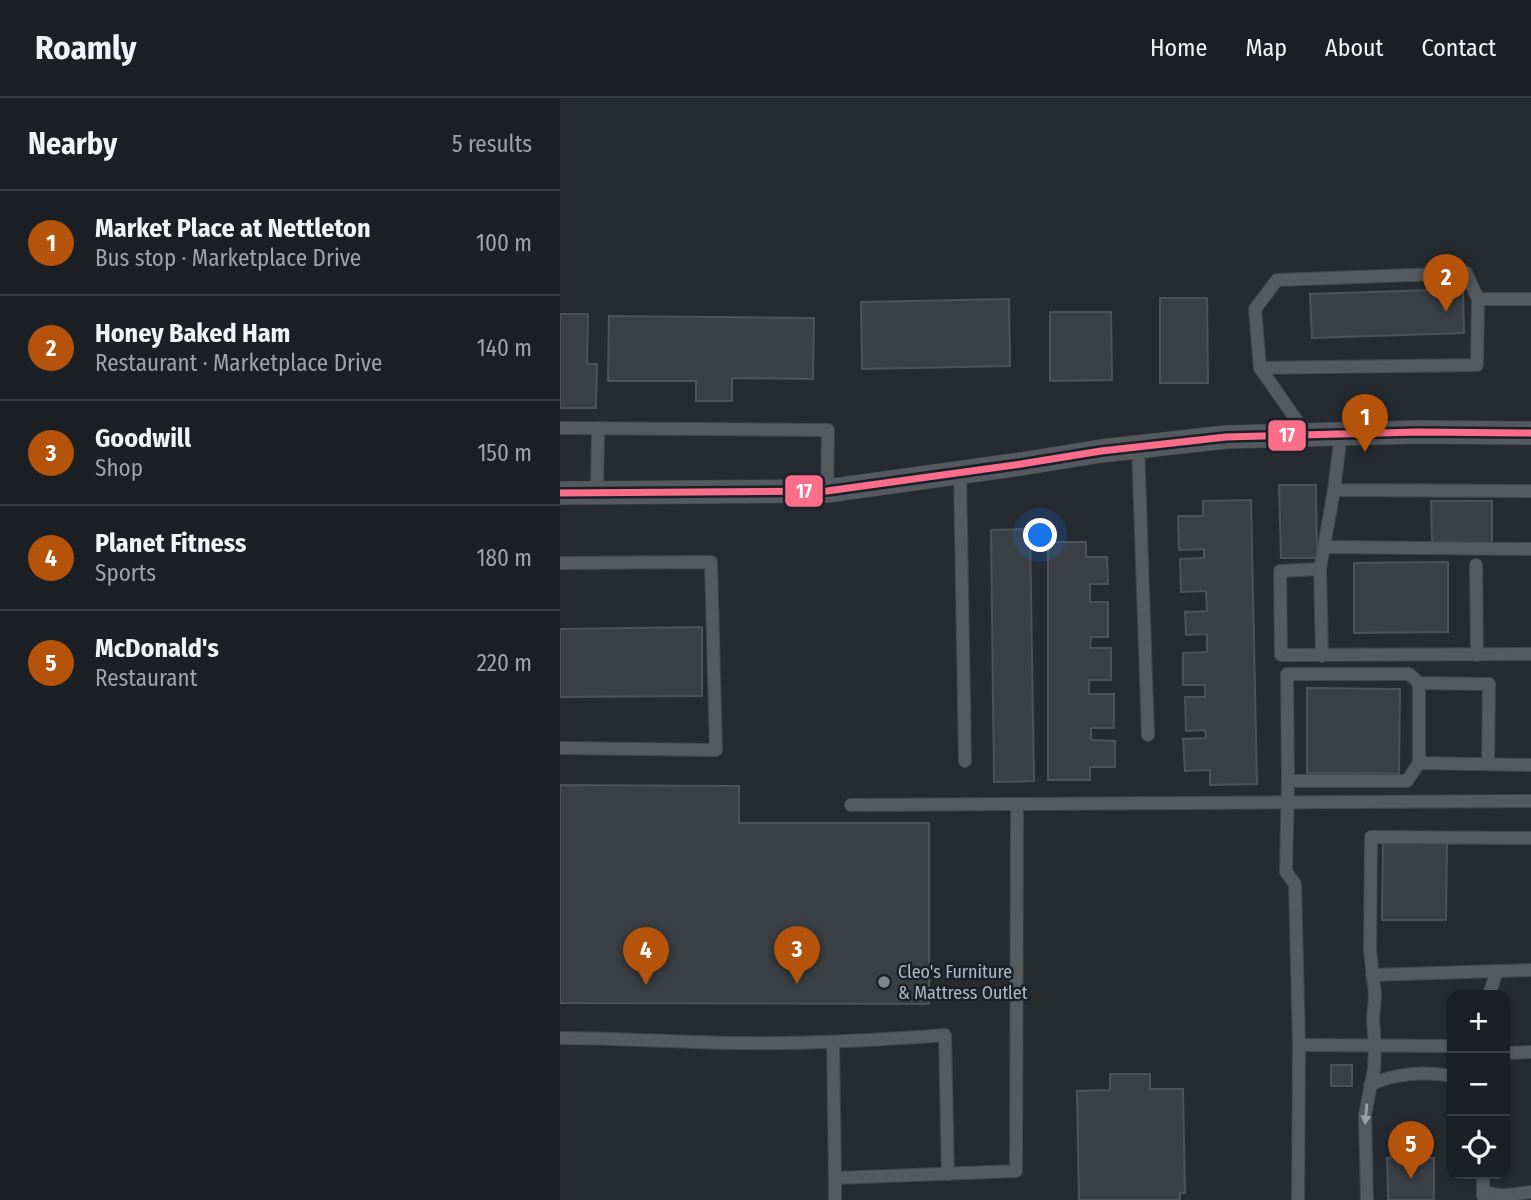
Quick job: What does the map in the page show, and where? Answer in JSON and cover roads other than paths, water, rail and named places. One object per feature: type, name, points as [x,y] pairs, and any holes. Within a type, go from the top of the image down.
[{"type":"street","points":[[560,493],[827,491],[1138,446],[1226,437],[1419,432],[1531,433]]},
{"type":"lane","points":[[1260,368],[1477,365],[1478,299],[1466,273],[1277,280],[1255,309],[1260,368],[1307,435]]},
{"type":"lane","points":[[1478,299],[1531,299]]},
{"type":"lane","points":[[560,428],[828,430],[827,491]]},
{"type":"lane","points":[[597,493],[598,428]]},
{"type":"lane","points":[[1322,656],[1320,569],[1341,434]]},
{"type":"lane","points":[[1138,446],[1148,735]]},
{"type":"lane","points":[[960,473],[965,761]]},
{"type":"lane","points":[[1334,491],[1531,491]]},
{"type":"lane","points":[[1325,547],[1531,549]]},
{"type":"lane","points":[[560,563],[711,562],[716,750],[560,748]]},
{"type":"lane","points":[[1476,565],[1477,655]]},
{"type":"lane","points":[[1320,569],[1280,571],[1282,655],[1531,654]]},
{"type":"lane","points":[[1298,1200],[1299,1045],[1295,884],[1286,872],[1287,674],[1409,674],[1419,683],[1489,684],[1488,764]]},
{"type":"lane","points":[[1288,781],[1407,781],[1419,763],[1419,683]]},
{"type":"lane","points":[[1419,763],[1531,765]]},
{"type":"lane","points":[[851,805],[1531,801]]},
{"type":"lane","points":[[835,1178],[1016,1171],[1017,804]]},
{"type":"lane","points":[[1367,1200],[1365,1115],[1374,1069],[1375,1046],[1375,995],[1370,950],[1371,837],[1531,838]]},
{"type":"lane","points":[[1371,975],[1531,970]]},
{"type":"lane","points":[[1491,990],[1497,971]]},
{"type":"lane","points":[[560,1038],[601,1037],[735,1043],[858,1042],[945,1035],[948,1174]]},
{"type":"lane","points":[[833,1042],[835,1200]]},
{"type":"lane","points":[[1299,1045],[1447,1046]]},
{"type":"lane","points":[[1510,1053],[1531,1052]]},
{"type":"lane","points":[[1370,1085],[1384,1078],[1403,1075],[1447,1075]]},
{"type":"lane","points":[[1483,1195],[1531,1192]]},
{"type":"place","name":"Honey Baked Ham","points":[[1446,312]]},
{"type":"place","name":"Market Place at Nettleton","points":[[1365,452]]},
{"type":"place","name":"Cleo's Furniture & Mattress Outlet","points":[[884,982]]},
{"type":"place","name":"Goodwill","points":[[797,984]]},
{"type":"place","name":"Planet Fitness","points":[[646,985]]},
{"type":"place","name":"McDonald's","points":[[1411,1179]]}]
